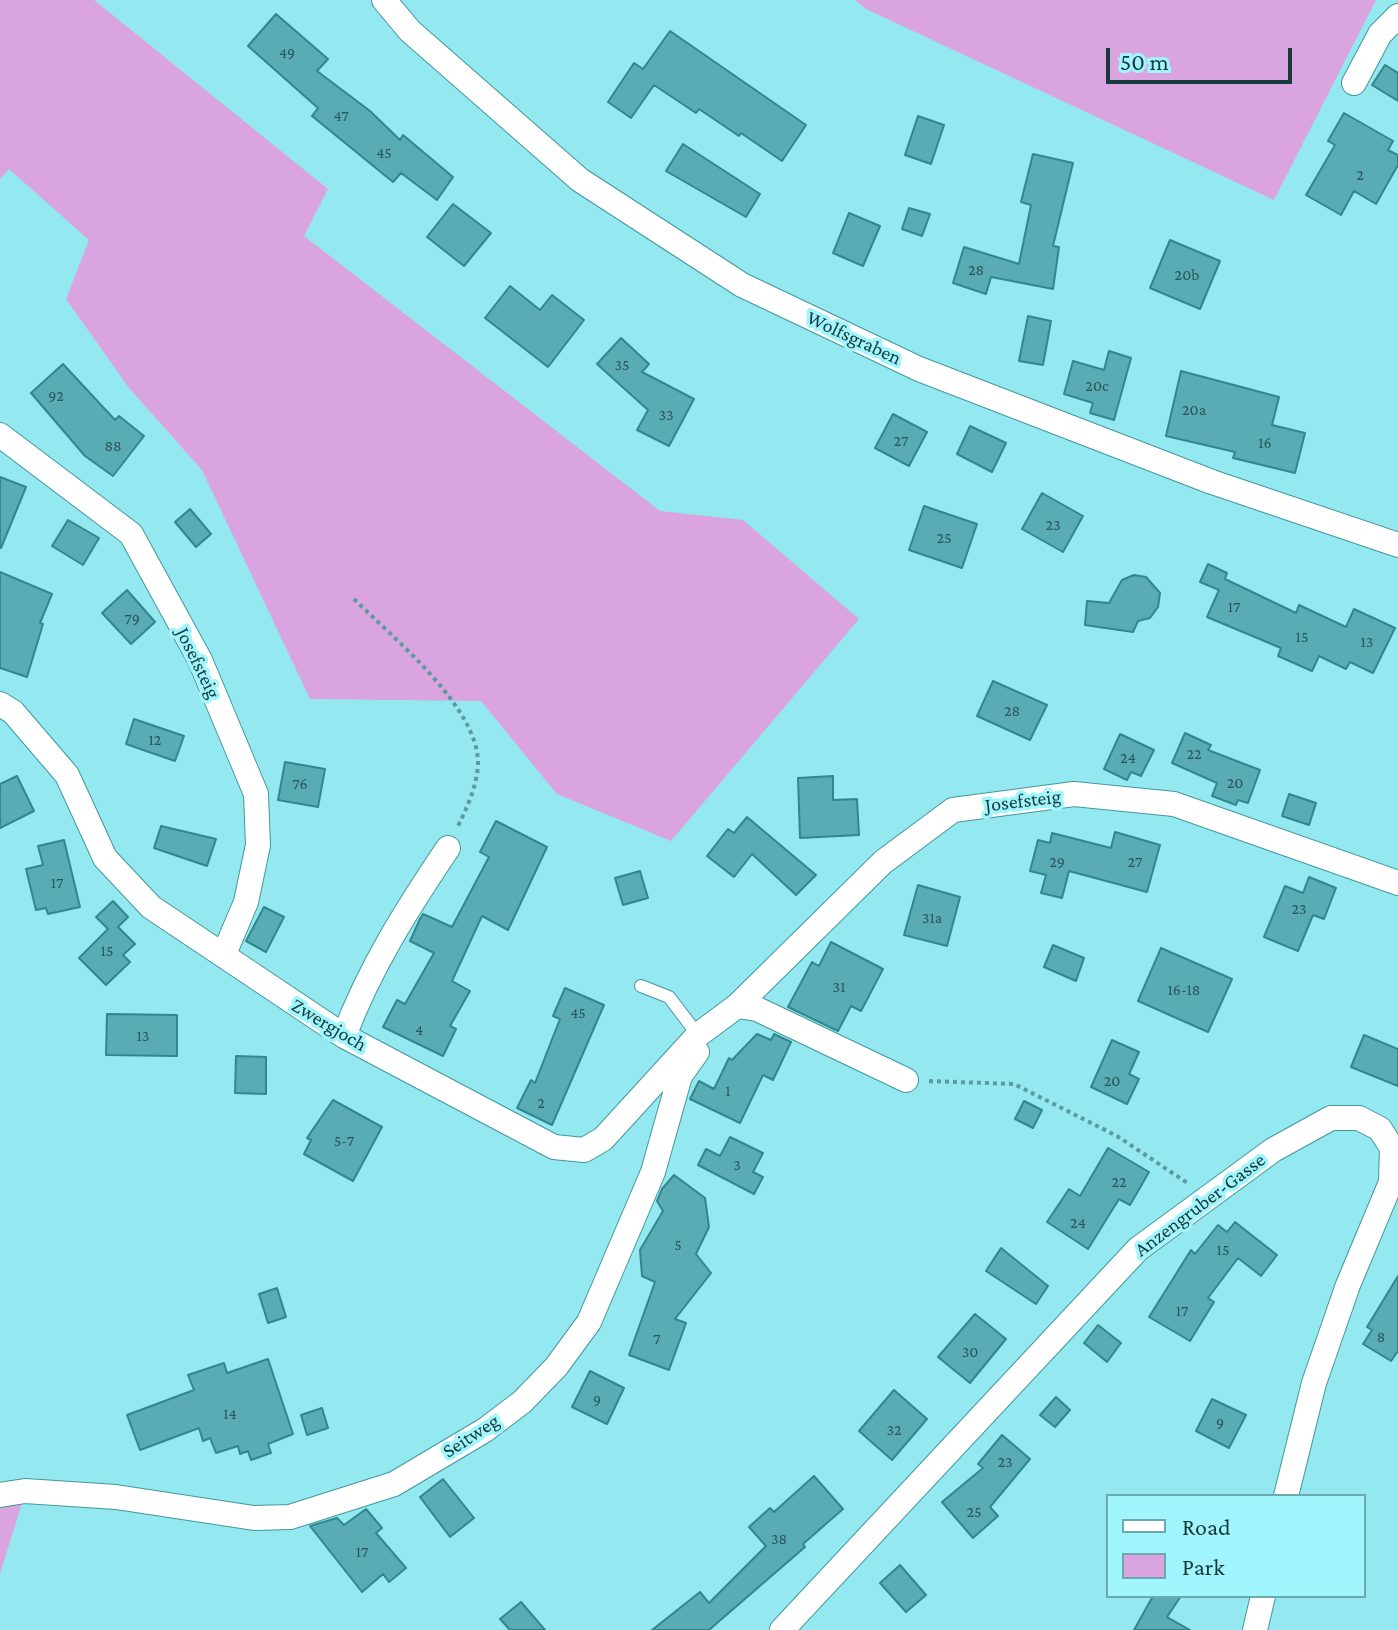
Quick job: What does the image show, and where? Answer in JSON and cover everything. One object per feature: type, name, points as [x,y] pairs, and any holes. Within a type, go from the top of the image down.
[{"type":"street","name":"Wolfsgraben","points":[[384,0],[410,31],[580,180],[742,285],[919,369],[1212,482],[1398,545]]},
{"type":"street","points":[[1354,83],[1380,34],[1398,16]]},
{"type":"street","name":"Josefsteig","points":[[0,435],[131,534],[200,660],[256,794],[255,860],[246,902],[224,954]]},
{"type":"street","name":"Zwergjoch","points":[[0,704],[13,712],[67,775],[105,858],[151,907],[344,1036],[532,1137],[554,1147],[584,1150],[603,1139],[707,1029]]},
{"type":"street","name":"Josefsteig","points":[[707,1029],[737,1006],[883,862],[953,810],[1074,794],[1174,804],[1398,883]]},
{"type":"street","points":[[344,1036],[364,984],[402,916],[448,848]]},
{"type":"street","points":[[737,1006],[757,1009],[906,1080]]},
{"type":"street","name":"Seitweg","points":[[0,1495],[25,1491],[116,1497],[254,1518],[290,1517],[394,1484],[485,1430],[522,1402],[556,1367],[589,1322],[653,1172],[680,1076],[707,1029]]},
{"type":"street","name":"Anzengruber-Gasse","points":[[782,1630],[1138,1249],[1273,1150],[1331,1118],[1359,1118],[1380,1129],[1392,1148],[1391,1182],[1348,1285],[1314,1383],[1286,1494]]},
{"type":"street","points":[[1255,1630],[1263,1598]]},
{"type":"lane","points":[[641,986],[669,997],[707,1029]]},
{"type":"path","points":[[354,599],[446,692],[467,726],[478,761],[471,799],[448,848]]},
{"type":"path","points":[[906,1080],[1014,1084],[1117,1136],[1208,1198]]},
{"type":"green space","points":[[0,0],[94,0],[328,189],[304,236],[660,511],[743,520],[859,619],[671,841],[557,794],[481,701],[310,699],[202,470],[129,388],[66,299],[89,240],[9,169],[0,179]]},
{"type":"green space","points":[[855,0],[1376,0],[1274,200],[866,9]]},
{"type":"green space","points":[[26,1490],[0,1574],[0,1494]]},
{"type":"building","points":[[276,14],[328,59],[317,71],[370,111],[400,140],[403,135],[453,177],[437,200],[401,173],[393,182],[312,116],[318,108],[248,46]]},
{"type":"building","points":[[670,31],[806,125],[782,161],[741,133],[739,136],[699,109],[696,113],[654,85],[631,118],[608,102],[634,63],[643,69]]},
{"type":"building","points":[[1385,65],[1398,73],[1398,101],[1372,85]]},
{"type":"building","points":[[1344,113],[1393,141],[1388,150],[1398,155],[1398,165],[1376,204],[1354,191],[1341,215],[1306,195],[1335,145],[1328,141]]},
{"type":"building","points":[[918,116],[944,125],[931,164],[905,155]]},
{"type":"building","points":[[683,144],[760,194],[746,217],[666,171]]},
{"type":"building","points":[[1033,154],[1073,163],[1053,246],[1059,247],[1053,289],[991,277],[986,294],[953,283],[964,247],[1019,264],[1031,205],[1021,202]]},
{"type":"building","points":[[453,204],[491,233],[464,266],[427,237]]},
{"type":"building","points":[[909,208],[930,214],[922,236],[902,229]]},
{"type":"building","points":[[849,213],[880,226],[863,266],[833,253]]},
{"type":"building","points":[[1170,240],[1220,261],[1200,309],[1150,288]]},
{"type":"building","points":[[510,286],[540,310],[552,295],[584,320],[548,367],[485,318]]},
{"type":"building","points":[[1028,316],[1051,321],[1043,365],[1019,361]]},
{"type":"building","points":[[621,338],[649,364],[642,372],[694,399],[669,446],[637,430],[648,410],[597,364]]},
{"type":"building","points":[[1109,351],[1131,358],[1114,420],[1090,413],[1093,403],[1064,394],[1073,361],[1104,370]]},
{"type":"building","points":[[63,364],[115,420],[119,416],[144,436],[113,476],[85,456],[31,393]]},
{"type":"building","points":[[1181,371],[1279,397],[1272,425],[1305,433],[1295,473],[1233,458],[1235,452],[1166,436]]},
{"type":"building","points":[[893,414],[927,432],[909,466],[875,448]]},
{"type":"building","points":[[970,426],[1006,443],[992,472],[957,454]]},
{"type":"building","points":[[0,477],[26,487],[1,548],[0,547]]},
{"type":"building","points":[[1042,493],[1083,516],[1063,552],[1022,529]]},
{"type":"building","points":[[924,506],[977,524],[962,568],[909,550]]},
{"type":"building","points":[[190,509],[211,534],[196,547],[175,522]]},
{"type":"building","points":[[68,520],[99,538],[83,565],[52,546]]},
{"type":"building","points":[[1208,564],[1227,573],[1225,579],[1296,613],[1299,605],[1346,627],[1354,609],[1395,628],[1373,673],[1350,662],[1346,669],[1319,656],[1312,671],[1278,656],[1281,648],[1207,617],[1219,590],[1200,582]]},
{"type":"building","points":[[0,572],[52,594],[40,623],[43,624],[27,677],[0,668]]},
{"type":"building","points":[[1134,575],[1146,577],[1160,593],[1158,607],[1150,618],[1138,621],[1133,632],[1085,625],[1087,601],[1109,603],[1122,580]]},
{"type":"building","points":[[127,590],[155,622],[131,644],[102,613]]},
{"type":"building","points":[[993,681],[1047,705],[1030,740],[977,716]]},
{"type":"building","points":[[134,719],[184,736],[175,761],[126,744]]},
{"type":"building","points":[[1185,733],[1211,745],[1208,750],[1260,770],[1248,803],[1238,800],[1236,805],[1212,796],[1217,783],[1172,763]]},
{"type":"building","points":[[1120,734],[1154,750],[1141,776],[1131,772],[1127,780],[1104,769]]},
{"type":"building","points":[[285,762],[325,769],[318,807],[278,800]]},
{"type":"building","points":[[17,776],[34,811],[0,828],[0,784]]},
{"type":"building","points":[[833,776],[833,800],[857,799],[859,835],[800,838],[798,778]]},
{"type":"building","points":[[1289,794],[1316,803],[1309,825],[1282,816]]},
{"type":"building","points":[[747,817],[816,875],[796,895],[752,854],[734,877],[707,856],[728,829],[734,833]]},
{"type":"building","points":[[496,821],[547,847],[508,930],[482,916],[452,981],[470,991],[450,1026],[456,1029],[443,1056],[383,1027],[397,1000],[405,1004],[434,953],[410,941],[420,919],[423,914],[452,927],[489,857],[480,852]]},
{"type":"building","points":[[161,826],[216,839],[207,866],[154,848]]},
{"type":"building","points":[[1115,832],[1160,845],[1147,892],[1069,871],[1062,898],[1041,893],[1046,875],[1030,871],[1038,840],[1050,843],[1052,833],[1111,848]]},
{"type":"building","points":[[64,840],[80,907],[48,914],[46,908],[36,910],[26,869],[43,865],[38,846]]},
{"type":"building","points":[[640,871],[648,898],[623,905],[615,878]]},
{"type":"building","points":[[1309,877],[1336,888],[1324,919],[1313,915],[1298,951],[1264,937],[1285,886],[1303,893]]},
{"type":"building","points":[[918,885],[960,897],[947,946],[904,935]]},
{"type":"building","points":[[113,901],[128,917],[118,927],[135,944],[123,955],[130,962],[106,985],[79,958],[108,929],[96,917]]},
{"type":"building","points":[[264,907],[284,917],[266,952],[246,941]]},
{"type":"building","points":[[831,942],[883,969],[861,1011],[851,1006],[838,1031],[788,1007],[812,962],[819,966]]},
{"type":"building","points":[[1053,945],[1084,958],[1076,981],[1044,967]]},
{"type":"building","points":[[1161,948],[1232,979],[1208,1032],[1138,1001]]},
{"type":"building","points":[[565,988],[604,1005],[552,1125],[517,1108],[531,1080],[535,1083],[560,1019],[553,1016]]},
{"type":"building","points":[[107,1014],[177,1015],[177,1056],[106,1055]]},
{"type":"building","points":[[757,1034],[771,1040],[774,1034],[791,1042],[773,1080],[763,1075],[740,1123],[690,1099],[699,1081],[714,1089],[729,1058],[732,1060]]},
{"type":"building","points":[[1364,1035],[1398,1049],[1398,1086],[1351,1067]]},
{"type":"building","points":[[1112,1040],[1139,1052],[1129,1074],[1139,1079],[1127,1104],[1091,1087]]},
{"type":"building","points":[[236,1056],[266,1057],[266,1094],[235,1093]]},
{"type":"building","points":[[333,1100],[382,1127],[353,1181],[304,1154],[311,1140],[307,1138]]},
{"type":"building","points":[[1024,1101],[1042,1110],[1033,1128],[1015,1119]]},
{"type":"building","points":[[730,1137],[763,1153],[753,1172],[763,1177],[754,1194],[698,1165],[706,1149],[720,1156]]},
{"type":"building","points":[[1108,1148],[1149,1172],[1130,1205],[1119,1199],[1088,1249],[1047,1222],[1069,1189],[1080,1196]]},
{"type":"building","points":[[674,1175],[705,1198],[709,1227],[696,1254],[711,1273],[675,1319],[686,1323],[669,1370],[629,1355],[655,1282],[642,1276],[640,1250],[663,1211],[657,1201],[662,1189]]},
{"type":"building","points":[[1235,1222],[1277,1255],[1261,1276],[1238,1258],[1208,1298],[1214,1302],[1190,1341],[1149,1317],[1191,1250],[1195,1254],[1218,1225],[1227,1232]]},
{"type":"building","points":[[1001,1248],[1048,1286],[1036,1304],[986,1271]]},
{"type":"building","points":[[1398,1276],[1398,1351],[1391,1361],[1363,1344],[1372,1330],[1367,1327]]},
{"type":"building","points":[[277,1288],[286,1317],[268,1323],[259,1294]]},
{"type":"building","points":[[975,1314],[1006,1339],[970,1383],[938,1357]]},
{"type":"building","points":[[1098,1325],[1121,1343],[1107,1362],[1084,1343]]},
{"type":"building","points":[[268,1359],[293,1434],[268,1444],[271,1453],[251,1460],[248,1451],[240,1454],[238,1446],[216,1453],[210,1438],[203,1441],[199,1428],[140,1450],[127,1415],[194,1390],[188,1375],[224,1363],[227,1373]]},
{"type":"building","points":[[590,1371],[624,1388],[607,1424],[572,1407]]},
{"type":"building","points":[[894,1390],[927,1419],[892,1460],[859,1431]]},
{"type":"building","points":[[1056,1397],[1070,1410],[1055,1427],[1040,1415]]},
{"type":"building","points":[[1212,1399],[1246,1415],[1229,1448],[1196,1431]]},
{"type":"building","points":[[322,1408],[328,1428],[307,1435],[301,1415]]},
{"type":"building","points":[[1002,1435],[1030,1459],[990,1507],[998,1516],[973,1538],[942,1502],[983,1468],[978,1464]]},
{"type":"building","points":[[814,1476],[843,1509],[803,1544],[805,1547],[709,1630],[652,1630],[700,1592],[709,1603],[766,1546],[749,1527],[770,1508],[774,1512]]},
{"type":"building","points":[[443,1479],[474,1518],[450,1537],[420,1497]]},
{"type":"building","points":[[366,1509],[382,1528],[376,1533],[406,1568],[389,1582],[383,1574],[362,1592],[310,1526],[337,1518],[344,1525]]},
{"type":"building","points":[[900,1565],[926,1595],[906,1612],[880,1583]]},
{"type":"building","points":[[1152,1598],[1180,1598],[1167,1617],[1190,1630],[1134,1630]]},
{"type":"building","points":[[521,1602],[545,1630],[510,1630],[500,1619]]}]
